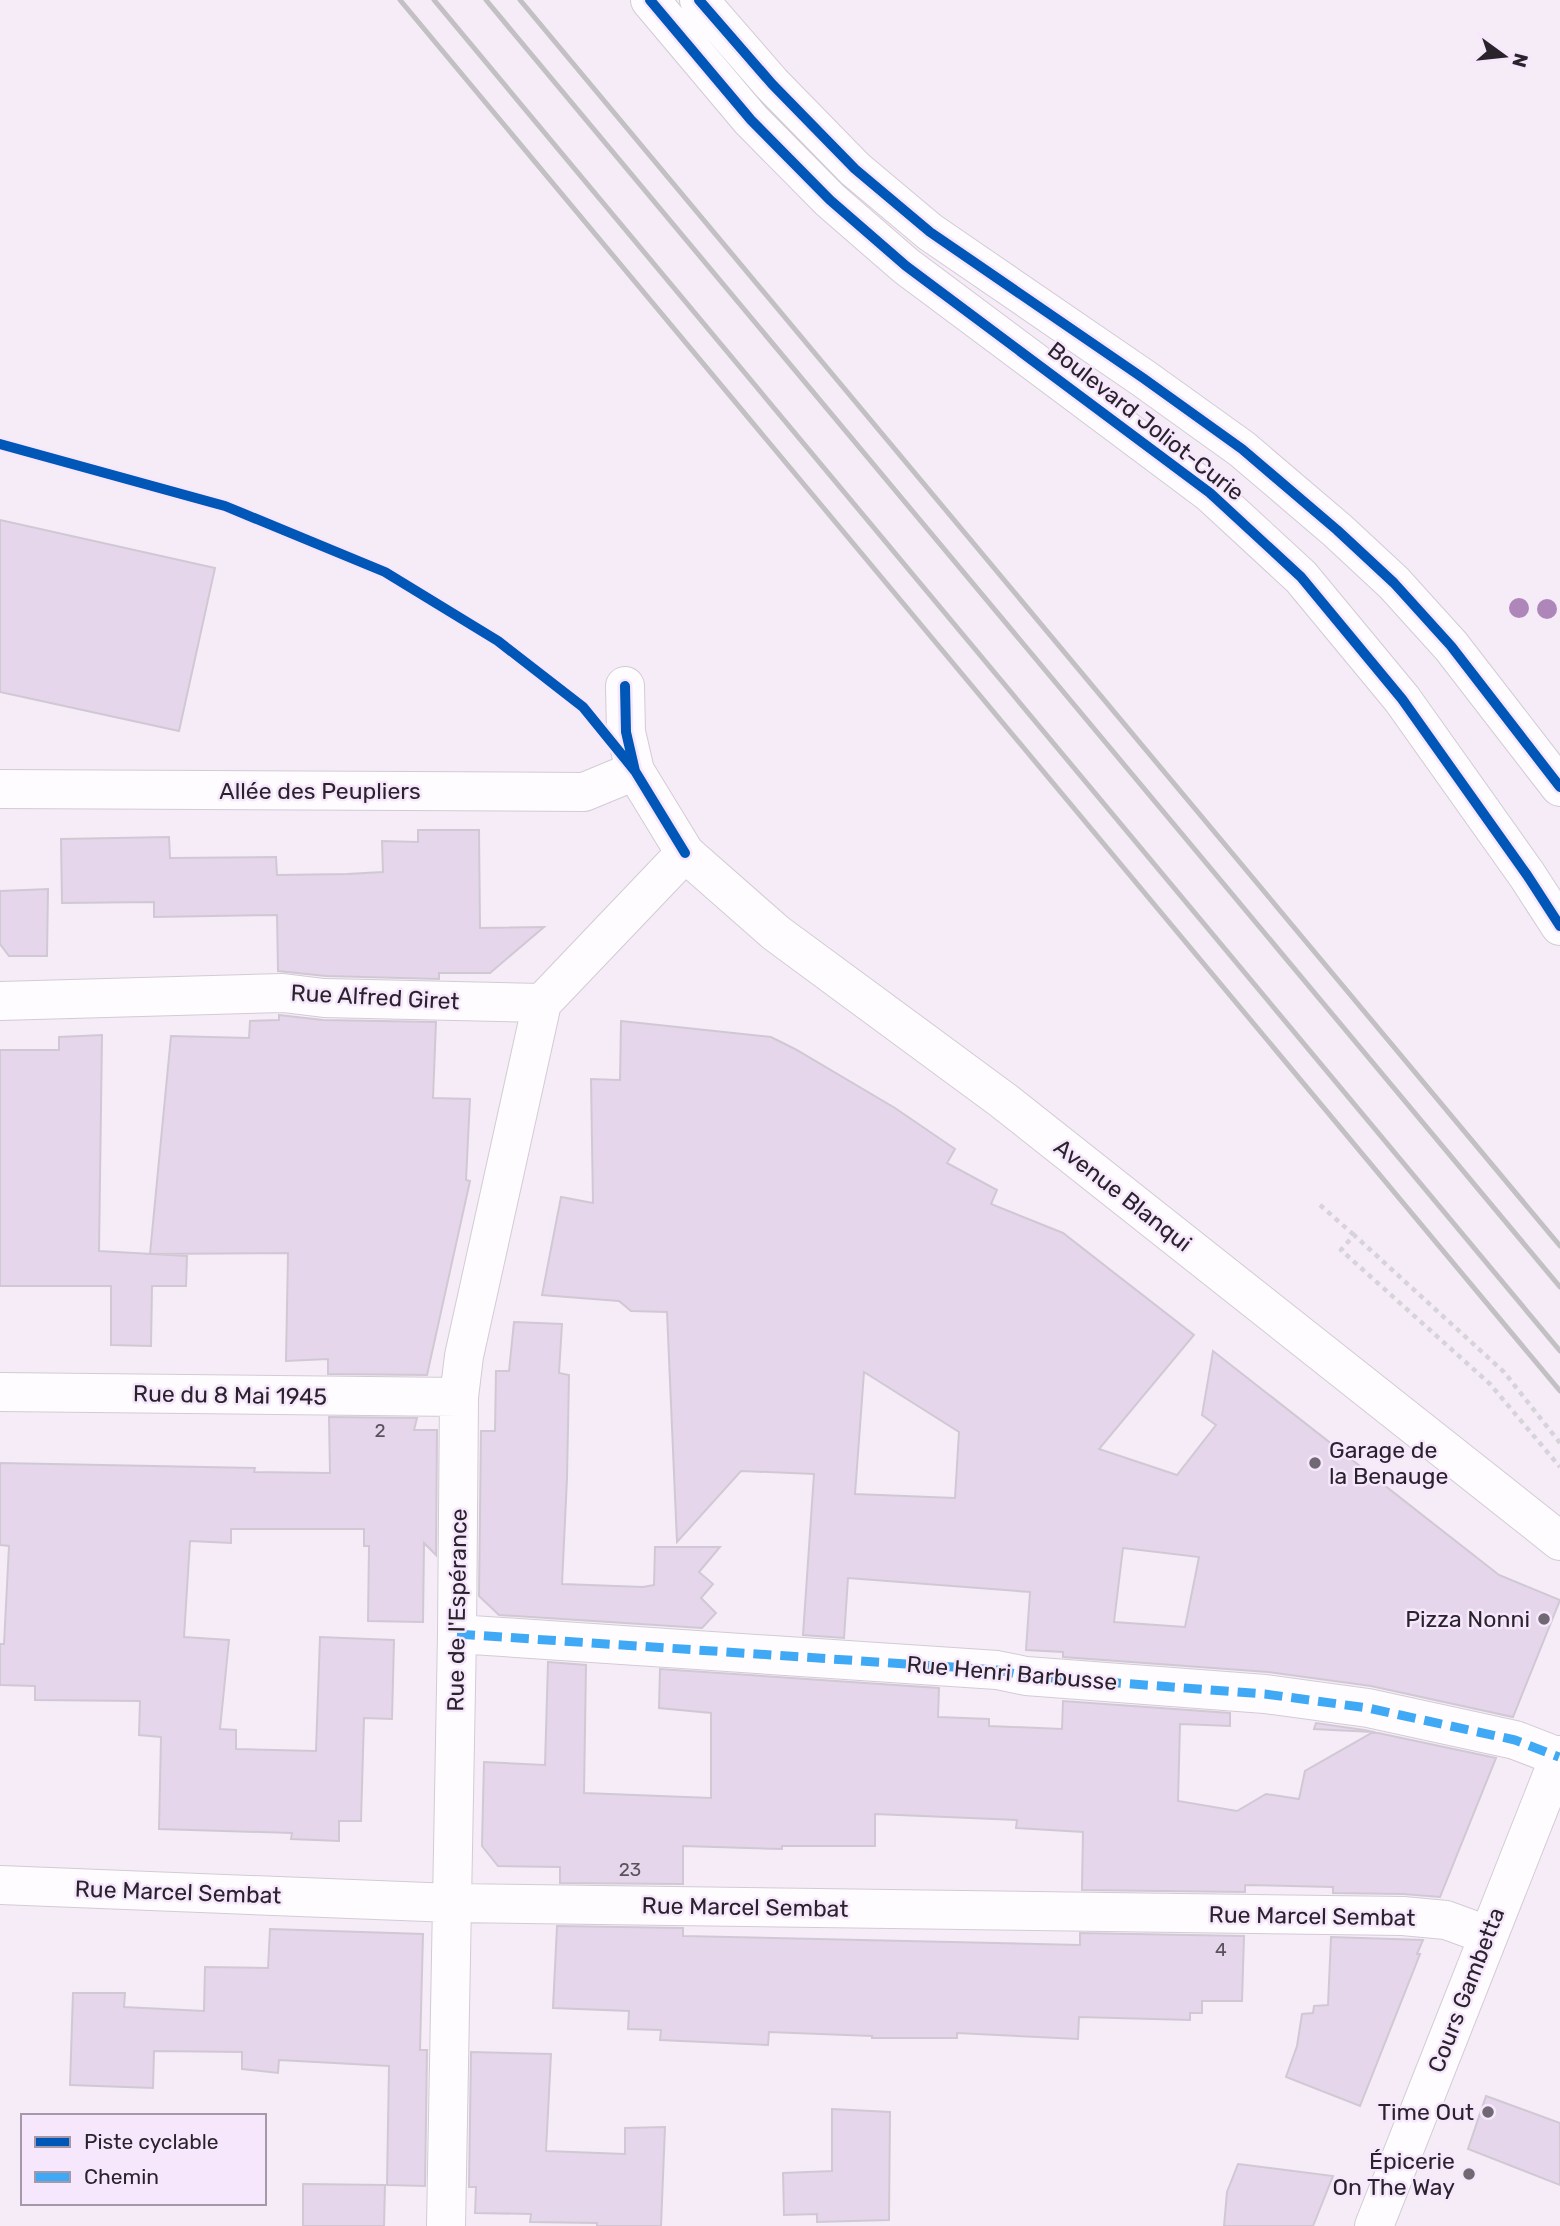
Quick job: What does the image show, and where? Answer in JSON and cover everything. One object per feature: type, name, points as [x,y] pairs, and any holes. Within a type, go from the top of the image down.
[{"type":"street","name":"Boulevard Joliot-Curie","points":[[650,0],[751,120],[830,200],[906,266],[1210,493],[1301,577],[1402,699],[1560,926]]},
{"type":"street","name":"Boulevard Joliot-Curie","points":[[699,0],[772,84],[855,169],[930,232],[1242,449],[1337,530],[1394,583],[1451,646],[1560,787]]},
{"type":"street","name":"Avenue Blanqui","points":[[625,686],[626,733],[635,771],[685,853],[776,933],[1004,1101],[1560,1541]]},
{"type":"street","name":"Allée des Peupliers","points":[[0,789],[583,792],[635,771]]},
{"type":"street","points":[[542,1003],[685,853]]},
{"type":"street","name":"Rue Alfred Giret","points":[[0,1001],[283,993],[324,998],[542,1003]]},
{"type":"street","name":"Rue de l'Espérance","points":[[446,2226],[459,1397],[467,1343],[542,1003]]},
{"type":"street","name":"Rue du 8 Mai 1945","points":[[0,1392],[459,1397]]},
{"type":"street","name":"Rue Henri Barbusse","points":[[457,1634],[970,1668],[1026,1676],[1265,1694],[1381,1711],[1515,1740],[1559,1756]]},
{"type":"street","name":"Cours Gambetta","points":[[1374,2226],[1559,1756]]},
{"type":"street","name":"Rue Marcel Sembat","points":[[0,1885],[452,1903],[1403,1916],[1446,1920],[1488,1935]]},
{"type":"path","points":[[1320,1205],[1504,1372],[1560,1443]]},
{"type":"path","points":[[1354,1235],[1341,1251],[1490,1384],[1560,1467]]},
{"type":"building","points":[[0,520],[215,568],[179,731],[0,692]]},
{"type":"building","points":[[418,830],[479,830],[480,928],[544,927],[490,973],[439,973],[439,979],[326,976],[278,971],[277,915],[154,917],[154,902],[62,903],[61,839],[169,837],[170,858],[276,857],[277,875],[347,874],[383,872],[382,841],[418,842]]},
{"type":"building","points":[[48,889],[47,956],[9,956],[0,944],[0,891]]},
{"type":"building","points":[[279,1015],[323,1020],[436,1022],[433,1098],[470,1099],[466,1180],[470,1181],[427,1375],[328,1374],[328,1359],[286,1361],[288,1253],[150,1254],[171,1036],[249,1038],[250,1021],[279,1020]]},
{"type":"building","points":[[621,1021],[771,1037],[895,1108],[955,1149],[947,1163],[997,1190],[991,1204],[1063,1233],[1194,1335],[1099,1449],[1177,1475],[1216,1425],[1202,1415],[1213,1351],[1499,1575],[1560,1600],[1513,1717],[1371,1686],[1268,1672],[1063,1657],[1063,1652],[1026,1650],[1030,1592],[848,1578],[844,1638],[803,1635],[814,1474],[741,1471],[677,1542],[667,1312],[631,1311],[619,1301],[542,1295],[561,1197],[593,1203],[591,1079],[620,1080]],"holes":[[[864,1372],[959,1432],[955,1498],[855,1494]],[[1123,1548],[1199,1557],[1185,1627],[1114,1622]]]},
{"type":"building","points":[[102,1035],[99,1251],[187,1256],[186,1286],[152,1286],[151,1346],[111,1345],[111,1286],[0,1286],[0,1050],[59,1050],[59,1037]]},
{"type":"building","points":[[514,1322],[562,1324],[559,1373],[569,1375],[562,1584],[643,1587],[654,1585],[655,1547],[720,1547],[699,1572],[713,1584],[701,1598],[716,1613],[702,1628],[499,1615],[479,1596],[481,1431],[495,1431],[496,1371],[509,1371]]},
{"type":"building","points":[[329,1417],[417,1418],[414,1430],[437,1430],[436,1555],[424,1543],[423,1622],[368,1621],[369,1546],[364,1546],[364,1529],[231,1529],[231,1543],[190,1541],[184,1637],[229,1640],[220,1729],[236,1730],[236,1749],[316,1751],[320,1637],[394,1640],[392,1719],[364,1718],[361,1821],[339,1821],[339,1841],[291,1839],[292,1833],[159,1829],[161,1737],[139,1735],[140,1701],[35,1700],[35,1686],[0,1685],[0,1644],[4,1644],[9,1546],[0,1545],[0,1463],[255,1468],[254,1472],[330,1473]]},
{"type":"building","points":[[548,1662],[586,1665],[584,1793],[711,1798],[711,1713],[659,1708],[660,1669],[939,1688],[938,1717],[989,1719],[989,1726],[1062,1729],[1063,1701],[1230,1713],[1230,1726],[1180,1724],[1178,1801],[1237,1811],[1266,1794],[1299,1799],[1305,1771],[1373,1732],[1314,1729],[1316,1723],[1364,1730],[1496,1758],[1440,1897],[1333,1893],[1333,1887],[1245,1885],[1245,1892],[1082,1890],[1083,1832],[1016,1828],[1017,1820],[875,1814],[875,1846],[782,1846],[782,1849],[683,1846],[683,1884],[560,1883],[560,1867],[498,1866],[482,1846],[484,1762],[545,1765]]},
{"type":"building","points":[[557,1926],[683,1928],[683,1936],[1080,1945],[1080,1933],[1244,1936],[1242,2001],[1202,2001],[1202,2013],[1190,2013],[1190,2020],[1079,2017],[1078,2039],[957,2033],[957,2038],[872,2038],[769,2032],[768,2045],[660,2040],[661,2030],[628,2029],[629,2011],[553,2008]]},
{"type":"building","points":[[270,1929],[423,1934],[420,2050],[427,2050],[425,2186],[387,2185],[389,2066],[279,2060],[278,2073],[242,2069],[242,2052],[154,2051],[153,2088],[70,2085],[73,1993],[125,1993],[124,2007],[204,2011],[205,1967],[268,1968]]},
{"type":"building","points":[[1331,1937],[1423,1940],[1417,1954],[1420,1954],[1360,2106],[1286,2077],[1297,2046],[1302,2014],[1313,2013],[1314,2006],[1328,2005]]},
{"type":"building","points":[[471,2052],[551,2054],[546,2151],[625,2154],[625,2128],[665,2127],[661,2226],[530,2222],[531,2214],[475,2213],[476,2187],[469,2187]]},
{"type":"building","points":[[1486,2096],[1560,2123],[1560,2185],[1468,2149]]},
{"type":"building","points":[[832,2109],[890,2112],[889,2220],[817,2222],[817,2214],[784,2215],[783,2173],[832,2171]]},
{"type":"building","points":[[1238,2164],[1333,2176],[1313,2226],[1224,2226],[1227,2192]]},
{"type":"building","points":[[303,2184],[385,2185],[384,2226],[303,2226]]},
{"type":"railway","points":[[400,0],[1560,1391]]},
{"type":"railway","points":[[434,0],[1560,1351]]},
{"type":"railway","points":[[486,0],[1560,1287]]},
{"type":"railway","points":[[520,0],[1560,1246]]},
{"type":"marked path","points":[[457,1634],[997,1670],[1026,1676],[1265,1694],[1368,1708],[1515,1740],[1559,1757]]},
{"type":"cycle path","points":[[650,0],[751,120],[830,200],[906,266],[1210,493],[1301,577],[1402,699],[1560,926]]},
{"type":"cycle path","points":[[699,0],[772,84],[855,169],[930,232],[1242,449],[1337,530],[1394,583],[1451,646],[1560,787]]},
{"type":"cycle path","points":[[0,444],[225,506],[385,572],[498,641],[583,707],[635,771]]},
{"type":"cycle path","points":[[625,686],[626,732],[635,771],[685,853]]},
{"type":"place","name":"Garage de la Benauge","points":[[1315,1463]]},
{"type":"place","name":"Pizza Nonni","points":[[1544,1619]]},
{"type":"place","name":"Time Out","points":[[1488,2112]]},
{"type":"place","name":"Épicerie On The Way","points":[[1469,2174]]}]
